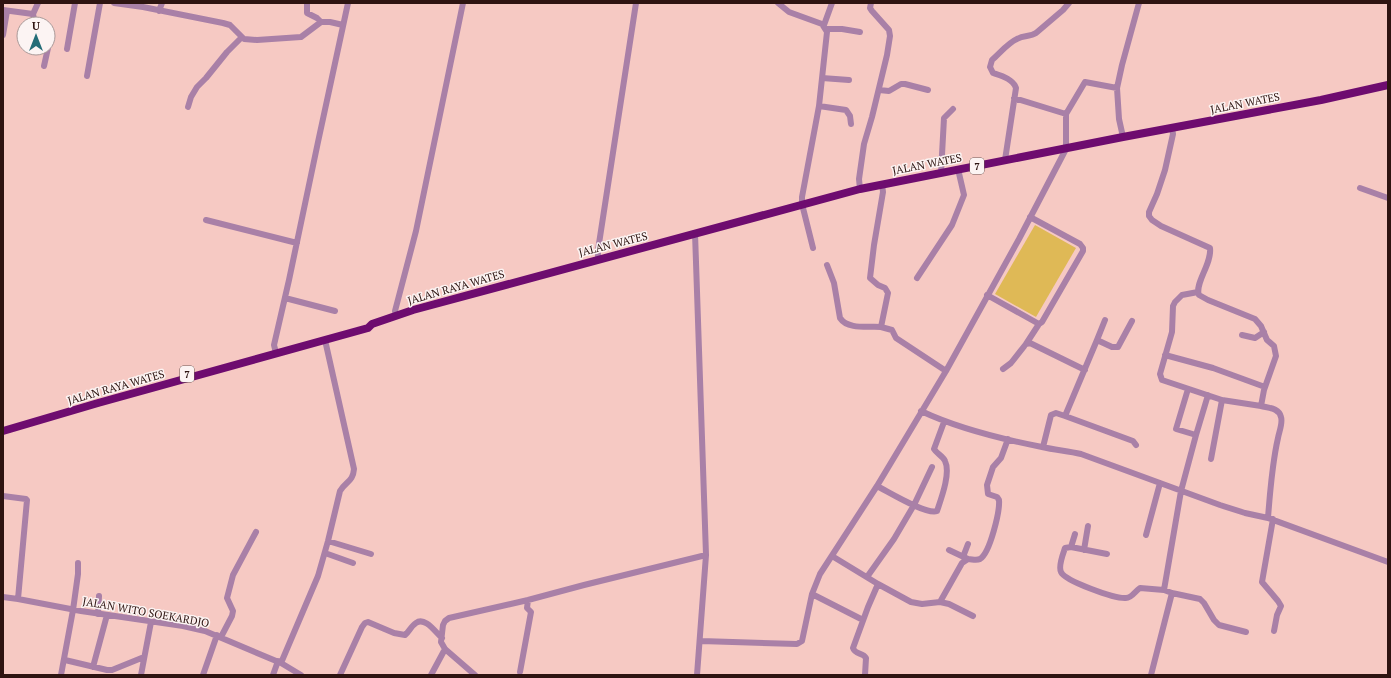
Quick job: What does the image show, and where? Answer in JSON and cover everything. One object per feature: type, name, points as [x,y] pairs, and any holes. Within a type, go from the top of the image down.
[{"type":"highway","name":"JALAN WATES","points":[[546,273],[882,184],[1321,100],[1388,85]]},
{"type":"highway","name":"JALAN RAYA WATES","points":[[3,425],[275,351],[326,340],[368,328],[372,324],[396,316],[546,273]]},
{"type":"highway","name":"JALAN RAYA WATES","points":[[3,431],[367,323],[372,324]]},
{"type":"street","points":[[3,35],[5,10],[33,14],[38,3]]},
{"type":"street","points":[[67,49],[75,3]]},
{"type":"street","points":[[87,76],[100,3]]},
{"type":"street","points":[[114,3],[143,7],[223,23],[230,25],[242,37],[257,40],[301,37],[321,22],[330,22],[343,25]]},
{"type":"street","points":[[159,11],[162,3]]},
{"type":"street","points":[[307,3],[307,13],[317,18],[321,22]]},
{"type":"street","points":[[275,351],[274,345],[348,3]]},
{"type":"street","points":[[396,316],[395,311],[416,231],[463,3]]},
{"type":"street","points":[[598,259],[598,250],[636,3]]},
{"type":"street","points":[[813,248],[802,204],[803,191],[819,106],[825,27],[832,3]]},
{"type":"street","points":[[860,189],[859,179],[864,144],[879,90],[890,36],[889,30],[870,8],[871,3]]},
{"type":"street","points":[[1005,160],[1016,88],[1011,80],[993,73],[990,66],[992,60],[1016,39],[1036,33],[1069,3]]},
{"type":"street","points":[[1123,137],[1119,119],[1117,88],[1139,3]]},
{"type":"street","points":[[781,4],[796,15],[820,23],[825,27],[860,32]]},
{"type":"street","points":[[188,107],[191,96],[197,87],[242,37]]},
{"type":"street","points":[[44,66],[46,56]]},
{"type":"street","points":[[822,78],[849,80]]},
{"type":"street","points":[[700,641],[800,644],[804,636],[812,594],[820,574],[877,486],[946,371],[1066,149],[1066,114],[1085,82],[1117,88]]},
{"type":"street","points":[[879,90],[889,91],[902,84],[928,90]]},
{"type":"street","points":[[1014,98],[1066,114]]},
{"type":"street","points":[[819,106],[846,110],[850,116],[851,124]]},
{"type":"street","points":[[941,173],[944,118],[953,109]]},
{"type":"street","points":[[1172,128],[1173,134],[1165,170],[1149,212],[1149,216],[1161,226],[1210,248],[1210,261],[1198,288],[1199,295],[1255,319],[1261,326],[1267,340],[1274,346],[1276,356],[1265,387],[1261,406]]},
{"type":"street","points":[[917,278],[952,225],[964,196],[958,169]]},
{"type":"street","points":[[881,327],[888,293],[884,288],[870,278],[883,192],[882,184]]},
{"type":"street","points":[[1360,188],[1388,198]]},
{"type":"street","points":[[1003,368],[1010,363],[1042,322],[1083,251],[1080,244],[1030,217]]},
{"type":"street","points":[[206,220],[296,243]]},
{"type":"street","points":[[695,233],[706,555],[697,675]]},
{"type":"street","points":[[827,265],[834,284],[840,318],[843,322],[851,326],[881,327],[892,330],[896,338],[946,371]]},
{"type":"street","points":[[1198,292],[1182,295],[1173,306],[1172,332],[1160,374],[1162,380],[1222,400],[1272,408],[1279,412],[1282,420],[1275,452],[1271,485],[1271,519],[1262,582],[1278,601],[1280,606],[1274,630]]},
{"type":"street","points":[[988,295],[1039,324]]},
{"type":"street","points":[[285,298],[334,312]]},
{"type":"street","points":[[1065,416],[1105,320]]},
{"type":"street","points":[[1097,340],[1112,347],[1118,347],[1132,321]]},
{"type":"street","points":[[1242,335],[1255,338],[1264,332]]},
{"type":"street","points":[[273,675],[318,576],[340,491],[352,479],[354,473],[326,340]]},
{"type":"street","points":[[1026,344],[1033,344],[1085,370]]},
{"type":"street","points":[[1165,355],[1213,368],[1265,387]]},
{"type":"street","points":[[1188,389],[1176,429],[1196,435]]},
{"type":"street","points":[[1164,590],[1181,491],[1208,395]]},
{"type":"street","points":[[1211,459],[1222,400]]},
{"type":"street","points":[[922,411],[944,422],[971,430],[1043,447],[1081,454],[1245,513],[1271,519],[1388,562]]},
{"type":"street","points":[[1043,447],[1051,414],[1056,413],[1133,441],[1136,445]]},
{"type":"street","points":[[877,486],[930,512],[937,511],[946,482],[946,466],[943,458],[934,449],[944,422]]},
{"type":"street","points":[[949,550],[966,558],[978,560],[981,558],[991,542],[999,500],[997,497],[988,494],[988,485],[992,467],[1001,458],[1008,439]]},
{"type":"street","points":[[867,577],[894,539],[914,505],[932,467]]},
{"type":"street","points":[[1146,535],[1160,483]]},
{"type":"street","points":[[3,496],[28,500],[18,599]]},
{"type":"street","points":[[1084,550],[1088,526]]},
{"type":"street","points":[[203,675],[219,636],[232,616],[233,611],[228,602],[227,595],[233,575],[256,532]]},
{"type":"street","points":[[1071,548],[1074,534]]},
{"type":"street","points":[[328,541],[371,554]]},
{"type":"street","points":[[940,602],[966,558],[968,544]]},
{"type":"street","points":[[1107,554],[1065,548],[1060,572],[1065,577],[1084,587],[1119,598],[1127,599],[1140,588],[1164,590],[1172,594],[1200,599],[1219,625],[1246,632]]},
{"type":"street","points":[[325,553],[353,564]]},
{"type":"street","points":[[475,675],[445,649],[441,642],[443,625],[449,618],[528,600],[584,584],[706,555]]},
{"type":"street","points":[[832,556],[911,602],[922,604],[940,602],[949,604],[973,616]]},
{"type":"street","points":[[62,675],[73,610],[78,564]]},
{"type":"street","points":[[865,675],[866,658],[864,655],[856,653],[853,648],[878,584]]},
{"type":"street","points":[[812,594],[863,620]]},
{"type":"street","points":[[1150,675],[1172,594]]},
{"type":"street","points":[[98,614],[99,596]]},
{"type":"street","name":"JALAN WITO SOEKARDJO","points":[[3,597],[73,610],[183,626],[205,631],[280,662],[301,675]]},
{"type":"street","points":[[520,672],[531,612],[526,607],[528,600]]},
{"type":"street","points":[[93,666],[107,615]]},
{"type":"street","points":[[340,675],[365,623],[368,622],[394,633],[405,635],[416,623],[420,621],[425,622],[442,638]]},
{"type":"street","points":[[141,675],[151,622]]},
{"type":"street","points":[[432,675],[445,649]]},
{"type":"street","points":[[65,660],[112,670],[144,657]]},
{"type":"shaded area","points":[[1035,225],[1076,248],[1036,317],[995,294]]}]
